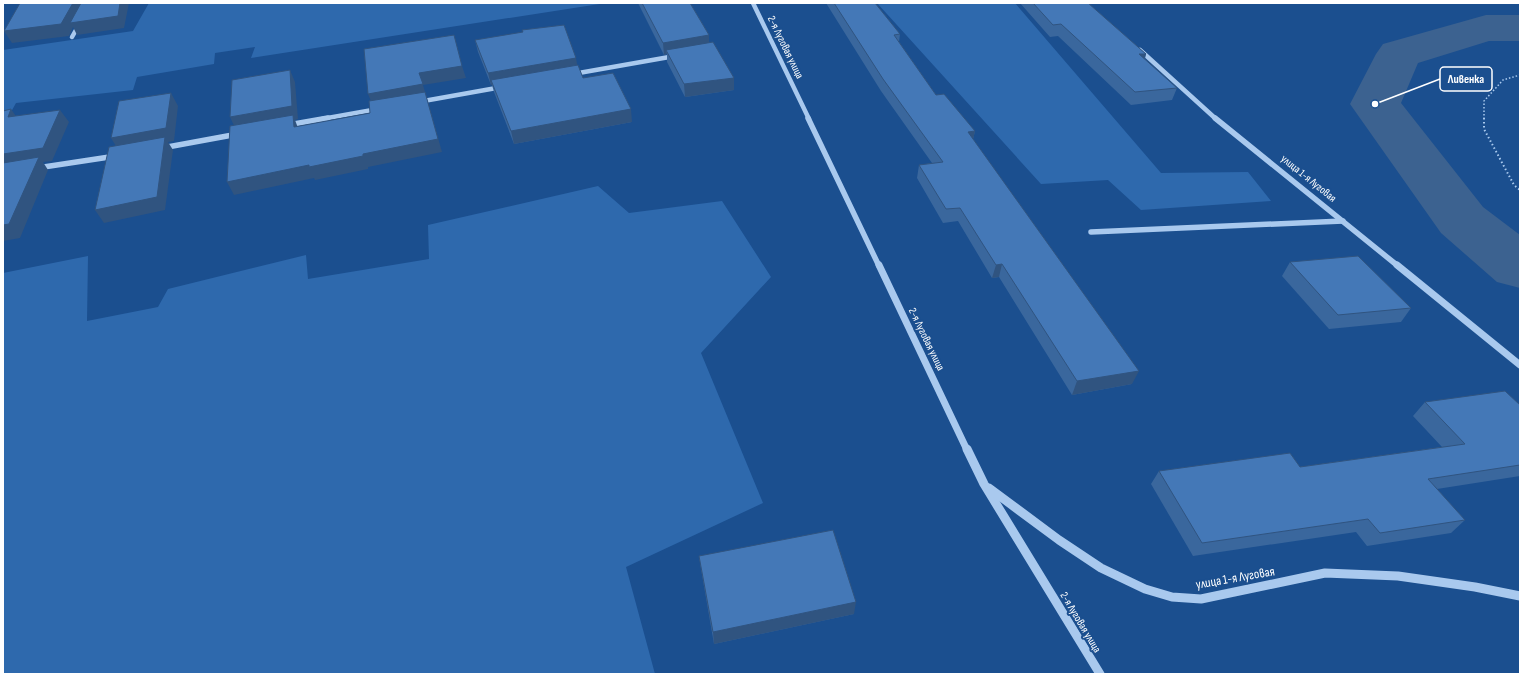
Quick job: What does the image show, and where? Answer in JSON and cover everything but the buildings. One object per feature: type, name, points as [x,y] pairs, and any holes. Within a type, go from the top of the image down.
[{"type":"street","name":"2-я Луговая улица","points":[[753,3],[984,484],[1100,674]]},
{"type":"street","points":[[72,37],[83,17]]},
{"type":"street","name":"улица 1-я Луговая","points":[[1134,45],[1203,108],[1520,365]]},
{"type":"street","points":[[569,75],[678,56]]},
{"type":"street","points":[[413,103],[507,86]]},
{"type":"street","points":[[281,126],[382,108]]},
{"type":"street","points":[[156,149],[242,133]]},
{"type":"street","points":[[34,168],[125,154]]},
{"type":"street","points":[[1091,232],[1343,221]]},
{"type":"street","name":"улица 1-я Луговая","points":[[984,484],[1059,540],[1101,568],[1145,589],[1172,597],[1201,599],[1325,573],[1398,576],[1475,587],[1520,596]]},
{"type":"path","points":[[1520,75],[1503,80],[1484,101],[1484,129],[1514,186],[1520,190]]},
{"type":"shaded area","points":[[149,3],[606,3],[251,58],[255,47],[215,53],[214,64],[137,77],[133,90],[16,103],[11,112],[3,114],[3,50],[133,31]]},
{"type":"shaded area","points":[[877,3],[1015,3],[1161,173],[1248,172],[1271,201],[1141,210],[1108,180],[1041,184]]},
{"type":"shaded area","points":[[598,186],[629,213],[722,201],[771,277],[701,353],[763,503],[626,567],[655,674],[3,674],[3,273],[88,256],[87,321],[158,307],[168,289],[306,255],[308,279],[429,259],[428,225]]},
{"type":"waterway","points":[[1520,28],[1486,28],[1399,54],[1375,104],[1462,220],[1520,267]]},
{"type":"place","name":"Ливенка","points":[[1375,104]]}]
